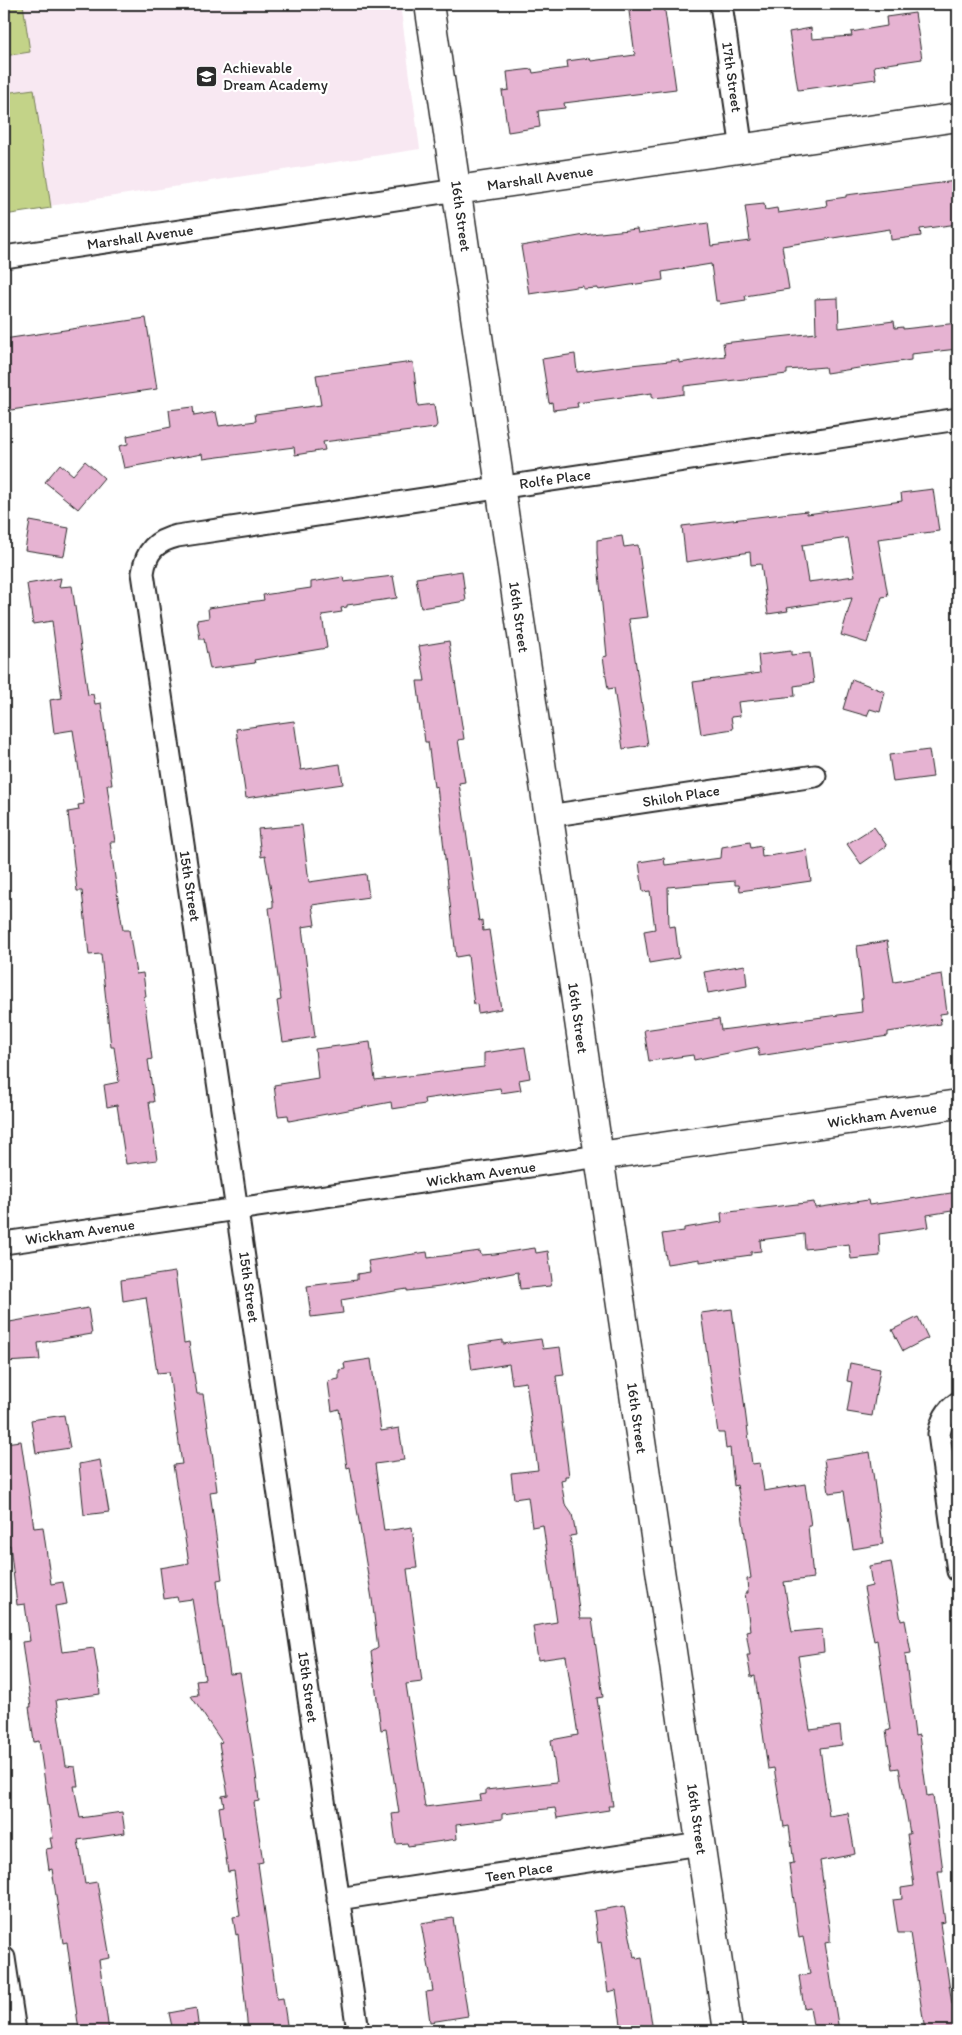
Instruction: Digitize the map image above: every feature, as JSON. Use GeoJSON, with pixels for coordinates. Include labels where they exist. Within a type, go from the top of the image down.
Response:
{"type":"FeatureCollection","features":[{"type":"Feature","properties":{"kind":"main road","name":"16th Street"},"geometry":{"type":"LineString","coordinates":[[429,4],[728,2031]]}},
{"type":"Feature","properties":{"kind":"main road","name":"Marshall Avenue"},"geometry":{"type":"LineString","coordinates":[[457,190],[742,150],[958,117]]}},
{"type":"Feature","properties":{"kind":"main road","name":"Wickham Avenue"},"geometry":{"type":"LineString","coordinates":[[599,1156],[958,1104]]}},
{"type":"Feature","properties":{"kind":"street","name":"17th Street"},"geometry":{"type":"LineString","coordinates":[[721,4],[742,150]]}},
{"type":"Feature","properties":{"kind":"street","name":"Marshall Avenue"},"geometry":{"type":"LineString","coordinates":[[4,257],[457,190]]}},
{"type":"Feature","properties":{"kind":"street","name":"Rolfe Place"},"geometry":{"type":"LineString","coordinates":[[154,545],[164,539],[177,536],[958,419]]}},
{"type":"Feature","properties":{"kind":"street","name":"15th Street"},"geometry":{"type":"LineString","coordinates":[[154,545],[145,559],[143,573],[358,2031]]}},
{"type":"Feature","properties":{"kind":"street","name":"Shiloh Place"},"geometry":{"type":"LineString","coordinates":[[548,816],[815,776]]}},
{"type":"Feature","properties":{"kind":"street","name":"Wickham Avenue"},"geometry":{"type":"LineString","coordinates":[[4,1243],[599,1156]]}},
{"type":"Feature","properties":{"kind":"street"},"geometry":{"type":"LineString","coordinates":[[958,1403],[950,1408],[942,1420],[938,1434],[958,1572]]}},
{"type":"Feature","properties":{"kind":"street","name":"Teen Place"},"geometry":{"type":"LineString","coordinates":[[338,1900],[700,1844]]}},
{"type":"Feature","properties":{"kind":"street"},"geometry":{"type":"LineString","coordinates":[[4,1958],[15,2031]]}},
{"type":"Feature","properties":{"kind":"shaded area","name":"Achievable Dream Academy"},"geometry":{"type":"Polygon","coordinates":[[[4,4],[400,4],[420,149],[4,213],[4,4]]]}},
{"type":"Feature","properties":{"kind":"green space"},"geometry":{"type":"Polygon","coordinates":[[[4,4],[23,4],[30,52],[4,56],[4,4]]]}},
{"type":"Feature","properties":{"kind":"green space"},"geometry":{"type":"Polygon","coordinates":[[[34,89],[51,208],[4,215],[4,93],[34,89]]]}},
{"type":"Feature","properties":{"kind":"building"},"geometry":{"type":"Polygon","coordinates":[[[628,4],[664,4],[676,89],[564,103],[565,108],[538,111],[540,127],[508,132],[502,91],[509,90],[507,72],[532,69],[533,73],[568,68],[567,61],[590,58],[591,61],[635,55],[628,4]]]}},
{"type":"Feature","properties":{"kind":"building"},"geometry":{"type":"Polygon","coordinates":[[[915,13],[922,59],[874,66],[876,79],[798,90],[789,32],[811,28],[812,39],[852,36],[851,32],[887,26],[886,17],[915,13]]]}},
{"type":"Feature","properties":{"kind":"building"},"geometry":{"type":"Polygon","coordinates":[[[958,182],[958,224],[920,229],[921,236],[891,240],[890,229],[782,246],[789,289],[745,296],[746,300],[720,304],[719,301],[716,301],[711,264],[662,272],[663,280],[598,290],[598,288],[583,289],[583,286],[529,294],[521,246],[591,234],[637,229],[638,233],[708,223],[711,246],[750,241],[745,206],[764,204],[765,210],[777,208],[778,213],[827,206],[826,200],[846,197],[846,195],[958,182]]]}},
{"type":"Feature","properties":{"kind":"building"},"geometry":{"type":"Polygon","coordinates":[[[838,298],[839,328],[894,321],[895,328],[903,327],[903,329],[958,323],[958,349],[911,354],[911,360],[826,373],[825,367],[787,370],[787,374],[684,386],[684,394],[664,397],[652,398],[652,393],[577,403],[578,407],[553,410],[552,402],[549,403],[542,359],[575,354],[577,372],[679,360],[679,363],[725,356],[723,343],[816,333],[815,299],[838,298]]]}},
{"type":"Feature","properties":{"kind":"building"},"geometry":{"type":"Polygon","coordinates":[[[146,318],[157,389],[4,411],[4,339],[146,318]]]}},
{"type":"Feature","properties":{"kind":"building"},"geometry":{"type":"Polygon","coordinates":[[[413,362],[418,406],[434,404],[437,425],[435,428],[323,442],[325,450],[295,455],[294,447],[203,459],[202,454],[124,468],[119,446],[128,444],[127,436],[171,427],[169,410],[193,407],[194,416],[216,412],[219,426],[256,421],[255,414],[321,405],[316,375],[413,362]]]}},
{"type":"Feature","properties":{"kind":"building"},"geometry":{"type":"Polygon","coordinates":[[[85,461],[104,478],[78,509],[45,482],[60,464],[73,475],[85,461]]]}},
{"type":"Feature","properties":{"kind":"building"},"geometry":{"type":"Polygon","coordinates":[[[933,489],[939,531],[878,539],[888,596],[882,597],[867,643],[841,635],[852,598],[787,608],[788,611],[768,614],[761,564],[751,565],[750,552],[686,562],[682,526],[807,511],[807,514],[902,501],[901,493],[933,489]],[[848,538],[802,545],[808,582],[855,576],[848,538]]]}},
{"type":"Feature","properties":{"kind":"building"},"geometry":{"type":"Polygon","coordinates":[[[30,521],[69,528],[64,556],[25,550],[30,521]]]}},
{"type":"Feature","properties":{"kind":"building"},"geometry":{"type":"Polygon","coordinates":[[[622,536],[624,547],[638,545],[648,617],[629,619],[648,745],[623,749],[614,688],[608,689],[603,657],[607,656],[597,553],[597,540],[622,536]]]}},
{"type":"Feature","properties":{"kind":"building"},"geometry":{"type":"Polygon","coordinates":[[[462,571],[466,601],[421,608],[416,578],[462,571]]]}},
{"type":"Feature","properties":{"kind":"building"},"geometry":{"type":"Polygon","coordinates":[[[393,576],[397,598],[347,605],[347,607],[341,608],[342,612],[322,615],[327,648],[254,660],[255,663],[210,669],[204,639],[200,639],[197,620],[209,618],[208,608],[264,600],[263,595],[311,588],[311,582],[343,577],[344,582],[393,576]]]}},
{"type":"Feature","properties":{"kind":"building"},"geometry":{"type":"Polygon","coordinates":[[[61,578],[59,587],[72,586],[88,695],[93,694],[95,704],[101,703],[112,785],[107,785],[115,842],[110,842],[118,899],[123,930],[129,930],[136,974],[143,973],[146,996],[144,996],[152,1059],[148,1060],[154,1102],[149,1102],[157,1160],[126,1164],[117,1105],[107,1107],[104,1085],[119,1082],[114,1047],[111,1047],[101,954],[89,955],[82,891],[77,891],[68,812],[79,810],[78,805],[84,804],[73,730],[54,733],[50,700],[62,698],[52,621],[33,624],[27,584],[61,578]]]}},
{"type":"Feature","properties":{"kind":"building"},"geometry":{"type":"Polygon","coordinates":[[[449,641],[464,739],[458,740],[465,782],[459,783],[479,921],[482,920],[483,931],[489,930],[501,1009],[478,1013],[477,1004],[474,1005],[468,955],[456,957],[437,786],[434,787],[428,742],[425,742],[417,681],[425,681],[419,646],[449,641]]]}},
{"type":"Feature","properties":{"kind":"building"},"geometry":{"type":"Polygon","coordinates":[[[791,651],[791,655],[810,653],[814,683],[794,686],[795,696],[738,702],[740,716],[731,717],[733,729],[701,734],[693,682],[760,673],[758,655],[791,651]]]}},
{"type":"Feature","properties":{"kind":"building"},"geometry":{"type":"Polygon","coordinates":[[[852,679],[885,692],[880,712],[870,709],[867,716],[843,709],[852,679]]]}},
{"type":"Feature","properties":{"kind":"building"},"geometry":{"type":"Polygon","coordinates":[[[294,721],[301,770],[340,764],[343,784],[246,798],[236,729],[294,721]]]}},
{"type":"Feature","properties":{"kind":"building"},"geometry":{"type":"Polygon","coordinates":[[[929,750],[933,777],[893,782],[889,755],[929,750]]]}},
{"type":"Feature","properties":{"kind":"building"},"geometry":{"type":"Polygon","coordinates":[[[302,825],[309,882],[366,874],[369,897],[312,905],[315,925],[302,927],[315,1037],[283,1042],[277,1001],[281,1000],[269,908],[273,907],[273,902],[265,856],[261,857],[258,829],[302,825]]]}},
{"type":"Feature","properties":{"kind":"building"},"geometry":{"type":"Polygon","coordinates":[[[874,827],[887,846],[861,864],[847,844],[874,827]]]}},
{"type":"Feature","properties":{"kind":"building"},"geometry":{"type":"Polygon","coordinates":[[[750,842],[751,848],[761,846],[762,857],[807,850],[811,881],[740,891],[739,885],[735,885],[735,881],[668,887],[669,927],[675,926],[679,958],[649,963],[644,931],[655,929],[650,891],[643,892],[639,862],[664,858],[665,865],[721,858],[722,847],[750,842]]]}},
{"type":"Feature","properties":{"kind":"building"},"geometry":{"type":"Polygon","coordinates":[[[887,941],[894,982],[942,974],[947,1013],[940,1014],[941,1024],[888,1032],[888,1036],[759,1056],[758,1047],[694,1060],[693,1055],[649,1061],[644,1030],[719,1019],[721,1030],[862,1012],[861,999],[863,998],[857,946],[887,941]]]}},
{"type":"Feature","properties":{"kind":"building"},"geometry":{"type":"Polygon","coordinates":[[[745,965],[747,986],[708,993],[704,972],[745,965]]]}},
{"type":"Feature","properties":{"kind":"building"},"geometry":{"type":"Polygon","coordinates":[[[370,1042],[375,1080],[484,1067],[484,1053],[525,1047],[530,1078],[519,1080],[521,1090],[501,1093],[500,1088],[424,1099],[425,1104],[392,1109],[391,1102],[289,1121],[288,1115],[278,1116],[274,1085],[318,1078],[315,1049],[370,1042]]]}},
{"type":"Feature","properties":{"kind":"building"},"geometry":{"type":"Polygon","coordinates":[[[958,1192],[958,1210],[927,1215],[929,1227],[879,1234],[880,1256],[851,1259],[849,1244],[805,1249],[804,1234],[760,1240],[761,1251],[751,1252],[751,1255],[700,1262],[700,1259],[667,1264],[662,1234],[684,1231],[684,1228],[722,1222],[721,1213],[814,1202],[815,1208],[868,1200],[869,1205],[958,1192]]]}},
{"type":"Feature","properties":{"kind":"building"},"geometry":{"type":"Polygon","coordinates":[[[535,1248],[536,1253],[548,1251],[552,1281],[550,1286],[520,1289],[518,1272],[440,1287],[407,1291],[407,1289],[341,1300],[343,1313],[311,1317],[307,1286],[357,1280],[357,1274],[370,1272],[368,1261],[427,1252],[428,1258],[480,1251],[481,1255],[495,1254],[535,1248]]]}},
{"type":"Feature","properties":{"kind":"building"},"geometry":{"type":"Polygon","coordinates":[[[175,1272],[184,1343],[189,1342],[197,1394],[203,1394],[213,1459],[217,1491],[210,1492],[222,1579],[217,1580],[219,1602],[230,1674],[240,1673],[259,1801],[254,1802],[263,1862],[258,1863],[277,1999],[283,1998],[288,2031],[248,2031],[238,1934],[236,1935],[233,1917],[240,1916],[234,1871],[228,1872],[219,1807],[224,1806],[222,1796],[228,1795],[219,1743],[222,1742],[191,1696],[198,1695],[196,1680],[205,1679],[192,1599],[178,1601],[177,1597],[164,1599],[160,1568],[189,1563],[173,1465],[182,1464],[169,1372],[157,1373],[146,1297],[123,1301],[121,1280],[175,1272]]]}},
{"type":"Feature","properties":{"kind":"building"},"geometry":{"type":"Polygon","coordinates":[[[88,1308],[92,1334],[38,1343],[40,1360],[4,1362],[4,1323],[88,1308]]]}},
{"type":"Feature","properties":{"kind":"building"},"geometry":{"type":"Polygon","coordinates":[[[732,1309],[752,1464],[760,1463],[764,1491],[805,1484],[811,1526],[808,1526],[813,1578],[784,1582],[792,1632],[822,1629],[824,1652],[798,1656],[810,1730],[840,1726],[842,1745],[820,1748],[829,1816],[848,1813],[855,1854],[820,1861],[830,1933],[830,1942],[825,1943],[839,2031],[814,2031],[810,2007],[804,2008],[799,1976],[810,1974],[803,1937],[799,1938],[789,1864],[794,1863],[789,1826],[784,1827],[774,1768],[768,1769],[755,1676],[751,1677],[747,1655],[750,1655],[746,1631],[750,1630],[745,1593],[748,1593],[747,1579],[751,1578],[740,1500],[737,1485],[734,1486],[730,1448],[726,1449],[724,1433],[718,1433],[701,1313],[732,1309]]]}},
{"type":"Feature","properties":{"kind":"building"},"geometry":{"type":"Polygon","coordinates":[[[918,1317],[928,1338],[903,1351],[892,1330],[918,1317]]]}},
{"type":"Feature","properties":{"kind":"building"},"geometry":{"type":"Polygon","coordinates":[[[541,1339],[543,1349],[560,1347],[564,1375],[556,1376],[569,1476],[565,1476],[565,1480],[561,1481],[565,1504],[572,1514],[576,1535],[570,1536],[580,1619],[592,1619],[603,1697],[597,1698],[613,1806],[608,1806],[609,1810],[557,1818],[555,1808],[502,1814],[502,1819],[456,1825],[457,1839],[408,1846],[407,1843],[396,1844],[392,1814],[399,1813],[386,1729],[381,1730],[371,1652],[378,1648],[372,1599],[350,1467],[347,1468],[339,1409],[332,1411],[328,1381],[339,1379],[339,1370],[345,1369],[344,1363],[371,1359],[381,1431],[399,1428],[404,1460],[375,1464],[384,1531],[412,1527],[417,1568],[407,1569],[422,1682],[406,1684],[425,1807],[481,1800],[480,1795],[486,1794],[486,1790],[557,1782],[551,1740],[578,1735],[566,1656],[538,1660],[533,1626],[557,1622],[543,1525],[532,1527],[528,1497],[514,1499],[511,1473],[538,1470],[526,1382],[512,1384],[509,1364],[472,1370],[468,1345],[503,1340],[503,1344],[541,1339]]]}},
{"type":"Feature","properties":{"kind":"building"},"geometry":{"type":"Polygon","coordinates":[[[850,1363],[880,1369],[872,1416],[847,1412],[852,1382],[847,1381],[850,1363]]]}},
{"type":"Feature","properties":{"kind":"building"},"geometry":{"type":"Polygon","coordinates":[[[64,1415],[70,1448],[36,1453],[31,1420],[64,1415]]]}},
{"type":"Feature","properties":{"kind":"building"},"geometry":{"type":"Polygon","coordinates":[[[21,1441],[34,1528],[43,1527],[51,1584],[63,1582],[67,1604],[55,1606],[62,1652],[94,1648],[100,1694],[56,1700],[66,1766],[75,1767],[78,1786],[74,1786],[80,1818],[122,1812],[125,1833],[78,1840],[85,1884],[97,1882],[110,1958],[99,1960],[109,2031],[79,2031],[67,1942],[63,1943],[52,1869],[49,1870],[46,1849],[52,1848],[50,1838],[53,1838],[39,1741],[34,1742],[22,1642],[30,1641],[25,1604],[17,1605],[10,1545],[8,1546],[6,1532],[4,1533],[4,1443],[21,1441]]]}},
{"type":"Feature","properties":{"kind":"building"},"geometry":{"type":"Polygon","coordinates":[[[870,1452],[883,1544],[853,1549],[844,1491],[829,1493],[824,1459],[870,1452]]]}},
{"type":"Feature","properties":{"kind":"building"},"geometry":{"type":"Polygon","coordinates":[[[100,1460],[109,1512],[84,1515],[79,1464],[100,1460]]]}},
{"type":"Feature","properties":{"kind":"building"},"geometry":{"type":"Polygon","coordinates":[[[891,1562],[901,1621],[905,1620],[911,1653],[905,1654],[915,1736],[919,1735],[927,1796],[933,1795],[943,1871],[938,1871],[945,1922],[940,1923],[952,2004],[956,2004],[958,2031],[925,2031],[910,1933],[898,1933],[893,1900],[902,1899],[901,1888],[914,1886],[907,1834],[910,1834],[899,1768],[892,1769],[886,1731],[890,1730],[877,1640],[874,1641],[864,1588],[872,1586],[869,1566],[891,1562]]]}},
{"type":"Feature","properties":{"kind":"building"},"geometry":{"type":"Polygon","coordinates":[[[624,1906],[634,1957],[636,1956],[637,1959],[642,1958],[653,2031],[622,2031],[616,1990],[608,1992],[601,1942],[598,1943],[594,1911],[624,1906]]]}},
{"type":"Feature","properties":{"kind":"building"},"geometry":{"type":"Polygon","coordinates":[[[453,1918],[468,2016],[430,2022],[426,1992],[433,1991],[421,1923],[453,1918]]]}},
{"type":"Feature","properties":{"kind":"building"},"geometry":{"type":"Polygon","coordinates":[[[196,2008],[199,2031],[173,2031],[169,2013],[196,2008]]]}},
{"type":"Feature","properties":{"kind":"place","name":"Achievable Dream Academy"},"geometry":{"type":"Point","coordinates":[207,77]}}]}
